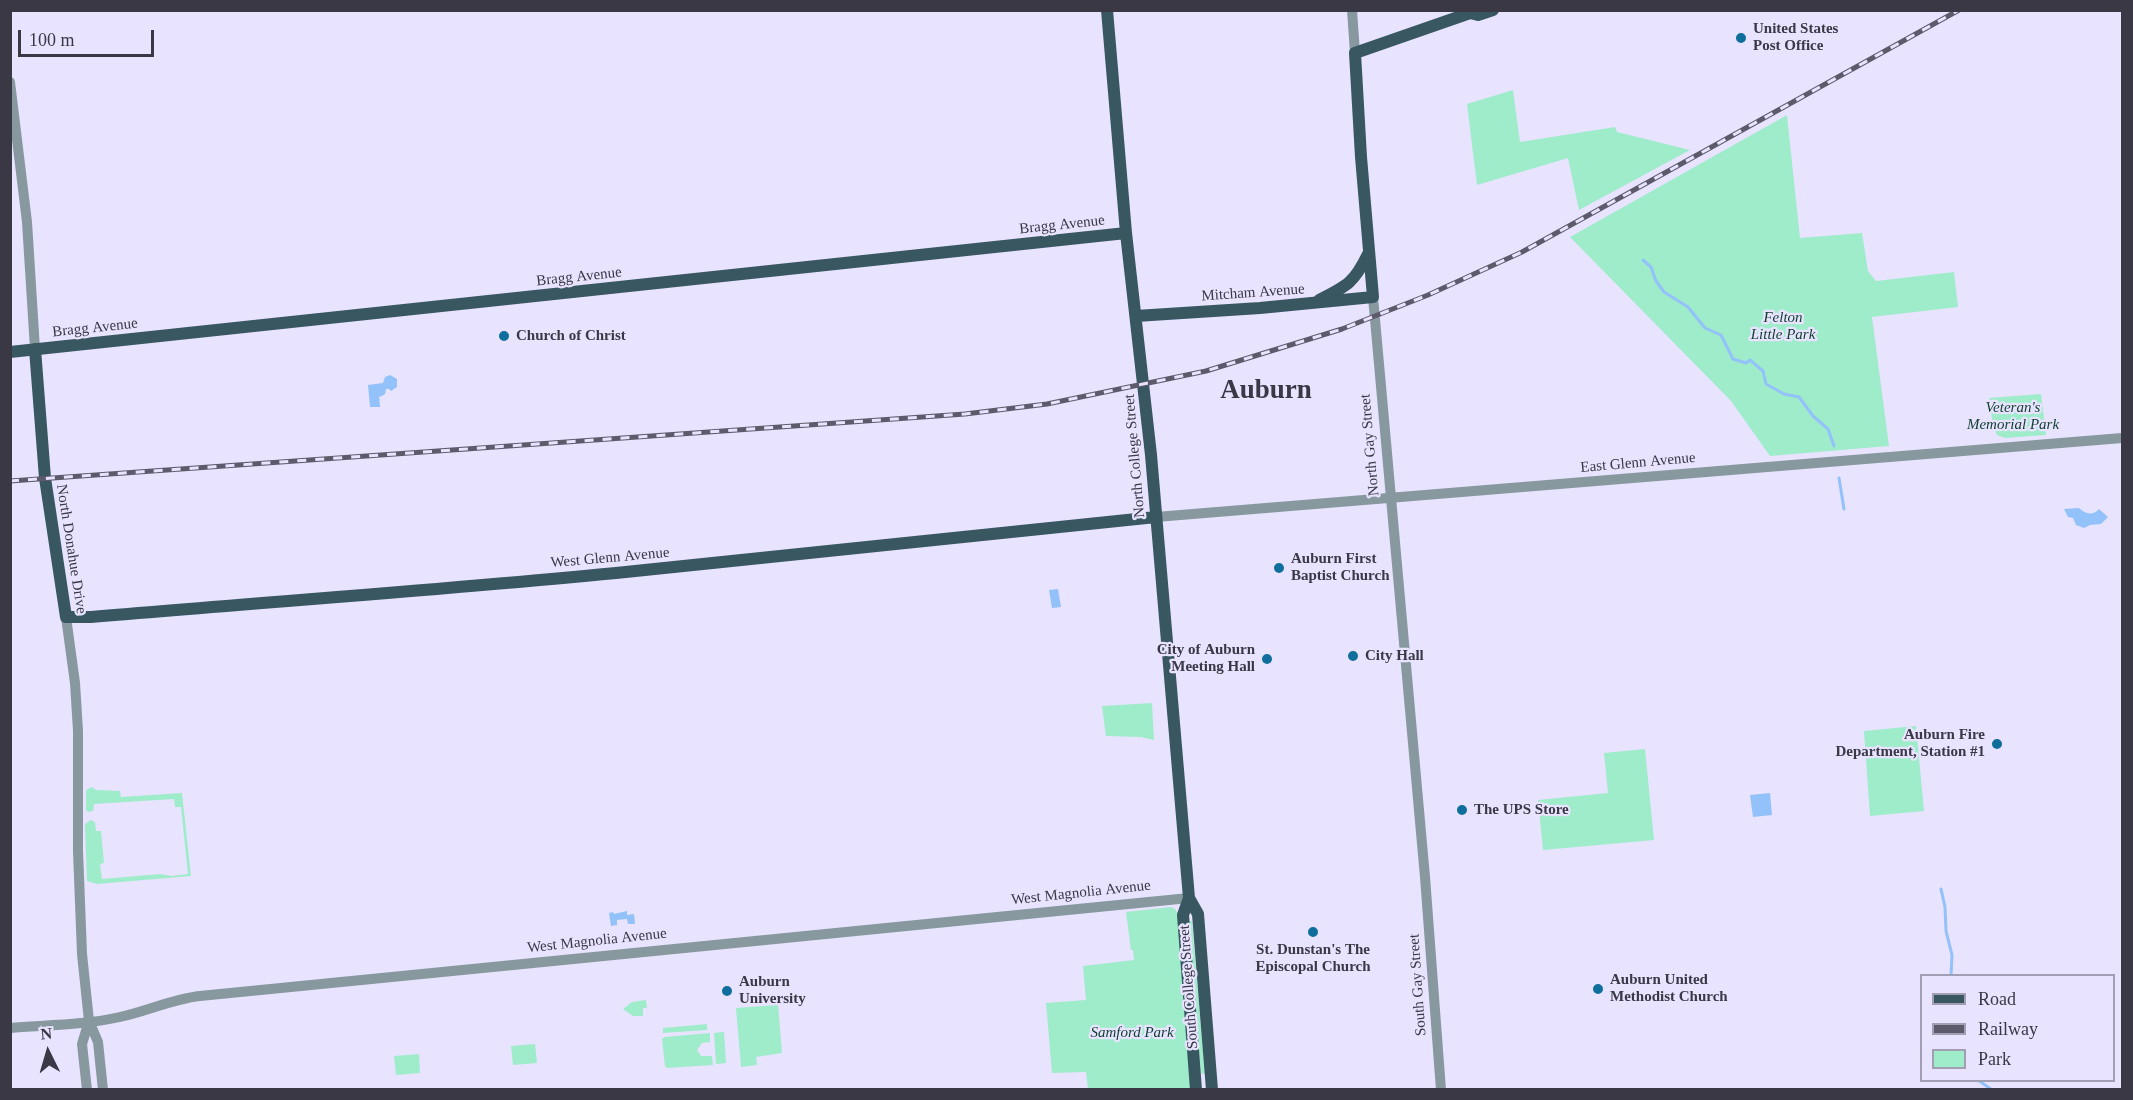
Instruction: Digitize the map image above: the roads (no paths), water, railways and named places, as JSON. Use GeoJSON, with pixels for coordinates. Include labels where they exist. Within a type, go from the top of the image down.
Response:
{"type":"FeatureCollection","features":[{"type":"Feature","properties":{"kind":"main road","name":"North College Street"},"geometry":{"type":"LineString","coordinates":[[1107,10],[1126,233],[1156,516],[1189,898]]}},
{"type":"Feature","properties":{"kind":"main road"},"geometry":{"type":"LineString","coordinates":[[1355,53],[1471,12],[1478,15],[1493,10]]}},
{"type":"Feature","properties":{"kind":"main road","name":"North Gay Street"},"geometry":{"type":"LineString","coordinates":[[1355,53],[1373,297]]}},
{"type":"Feature","properties":{"kind":"main road","name":"Bragg Avenue"},"geometry":{"type":"LineString","coordinates":[[10,352],[1126,233]]}},
{"type":"Feature","properties":{"kind":"main road"},"geometry":{"type":"LineString","coordinates":[[1312,303],[1349,284],[1358,275],[1368,253]]}},
{"type":"Feature","properties":{"kind":"main road","name":"Mitcham Avenue"},"geometry":{"type":"LineString","coordinates":[[1136,316],[1373,297]]}},
{"type":"Feature","properties":{"kind":"main road","name":"North Donahue Drive"},"geometry":{"type":"LineString","coordinates":[[35,349],[45,478],[66,617]]}},
{"type":"Feature","properties":{"kind":"main road","name":"West Glenn Avenue"},"geometry":{"type":"LineString","coordinates":[[66,617],[91,617],[614,574],[1156,516]]}},
{"type":"Feature","properties":{"kind":"main road","name":"South College Street"},"geometry":{"type":"LineString","coordinates":[[1189,898],[1183,915],[1196,1089]]}},
{"type":"Feature","properties":{"kind":"main road","name":"South College Street"},"geometry":{"type":"LineString","coordinates":[[1189,898],[1198,914],[1212,1089]]}},
{"type":"Feature","properties":{"kind":"street","name":"North Gay Street"},"geometry":{"type":"LineString","coordinates":[[1352,10],[1355,53]]}},
{"type":"Feature","properties":{"kind":"street","name":"North Donahue Drive"},"geometry":{"type":"LineString","coordinates":[[10,82],[27,222],[35,349]]}},
{"type":"Feature","properties":{"kind":"street","name":"North Gay Street"},"geometry":{"type":"LineString","coordinates":[[1373,297],[1425,877]]}},
{"type":"Feature","properties":{"kind":"street","name":"East Glenn Avenue"},"geometry":{"type":"LineString","coordinates":[[1156,516],[2122,438]]}},
{"type":"Feature","properties":{"kind":"street","name":"North Donahue Drive"},"geometry":{"type":"LineString","coordinates":[[66,617],[78,719],[79,901],[89,1021]]}},
{"type":"Feature","properties":{"kind":"street","name":"South Gay Street"},"geometry":{"type":"LineString","coordinates":[[1425,877],[1441,1089]]}},
{"type":"Feature","properties":{"kind":"street","name":"West Magnolia Avenue"},"geometry":{"type":"LineString","coordinates":[[10,1029],[135,1014],[179,999],[200,996],[1189,898]]}},
{"type":"Feature","properties":{"kind":"street"},"geometry":{"type":"LineString","coordinates":[[87,1089],[82,1044],[89,1021]]}},
{"type":"Feature","properties":{"kind":"street"},"geometry":{"type":"LineString","coordinates":[[89,1021],[98,1042],[103,1089]]}},
{"type":"Feature","properties":{"kind":"water"},"geometry":{"type":"Polygon","coordinates":[[[390,375],[397,379],[397,387],[391,391],[386,389],[385,394],[380,397],[379,395],[380,407],[370,407],[368,385],[383,383],[385,377],[390,375]]]}},
{"type":"Feature","properties":{"kind":"water"},"geometry":{"type":"Polygon","coordinates":[[[2079,508],[2089,513],[2094,513],[2099,509],[2108,517],[2101,524],[2084,528],[2076,525],[2064,509],[2079,508]]]}},
{"type":"Feature","properties":{"kind":"water"},"geometry":{"type":"Polygon","coordinates":[[[1058,589],[1061,607],[1052,608],[1049,590],[1058,589]]]}},
{"type":"Feature","properties":{"kind":"water"},"geometry":{"type":"Polygon","coordinates":[[[1770,793],[1772,815],[1753,817],[1750,795],[1770,793]]]}},
{"type":"Feature","properties":{"kind":"water"},"geometry":{"type":"Polygon","coordinates":[[[627,911],[627,915],[634,914],[635,924],[628,924],[627,919],[617,920],[617,925],[611,926],[609,913],[627,911]]]}},
{"type":"Feature","properties":{"kind":"waterway"},"geometry":{"type":"LineString","coordinates":[[1643,260],[1651,267],[1656,281],[1664,292],[1688,307],[1705,328],[1721,335],[1733,359],[1746,363],[1750,360],[1763,371],[1766,384],[1784,394],[1799,397],[1813,416],[1828,429],[1834,446]]}},
{"type":"Feature","properties":{"kind":"waterway"},"geometry":{"type":"LineString","coordinates":[[1839,478],[1844,509]]}},
{"type":"Feature","properties":{"kind":"waterway"},"geometry":{"type":"LineString","coordinates":[[1941,889],[1945,907],[1946,931],[1952,955],[1951,974]]}},
{"type":"Feature","properties":{"kind":"waterway"},"geometry":{"type":"LineString","coordinates":[[1981,1082],[1992,1090]]}},
{"type":"Feature","properties":{"kind":"railway"},"geometry":{"type":"LineString","coordinates":[[10,481],[965,414],[1047,404],[1206,371],[1342,329],[1428,295],[1522,252],[1959,10]]}},
{"type":"Feature","properties":{"kind":"place","name":"United States Post Office"},"geometry":{"type":"Point","coordinates":[1741,38]}},
{"type":"Feature","properties":{"kind":"place","name":"Church of Christ"},"geometry":{"type":"Point","coordinates":[504,336]}},
{"type":"Feature","properties":{"kind":"place","name":"Auburn First Baptist Church"},"geometry":{"type":"Point","coordinates":[1279,568]}},
{"type":"Feature","properties":{"kind":"place","name":"City Hall"},"geometry":{"type":"Point","coordinates":[1353,656]}},
{"type":"Feature","properties":{"kind":"place","name":"City of Auburn Meeting Hall"},"geometry":{"type":"Point","coordinates":[1267,659]}},
{"type":"Feature","properties":{"kind":"place","name":"Auburn Fire Department, Station #1"},"geometry":{"type":"Point","coordinates":[1997,744]}},
{"type":"Feature","properties":{"kind":"place","name":"The UPS Store"},"geometry":{"type":"Point","coordinates":[1462,810]}},
{"type":"Feature","properties":{"kind":"place","name":"St. Dunstan's The Episcopal Church"},"geometry":{"type":"Point","coordinates":[1313,932]}},
{"type":"Feature","properties":{"kind":"place","name":"Auburn United Methodist Church"},"geometry":{"type":"Point","coordinates":[1598,989]}},
{"type":"Feature","properties":{"kind":"place","name":"Auburn University"},"geometry":{"type":"Point","coordinates":[727,991]}},
{"type":"Feature","properties":{"kind":"district","name":"Auburn"},"geometry":{"type":"Point","coordinates":[1266,391]}},
{"type":"Feature","properties":{"kind":"park label","name":"Felton Little Park"},"geometry":{"type":"Point","coordinates":[1783,326]}},
{"type":"Feature","properties":{"kind":"park label","name":"Veteran's Memorial Park"},"geometry":{"type":"Point","coordinates":[2013,416]}},
{"type":"Feature","properties":{"kind":"park label","name":"Samford Park"},"geometry":{"type":"Point","coordinates":[1132,1033]}}]}
